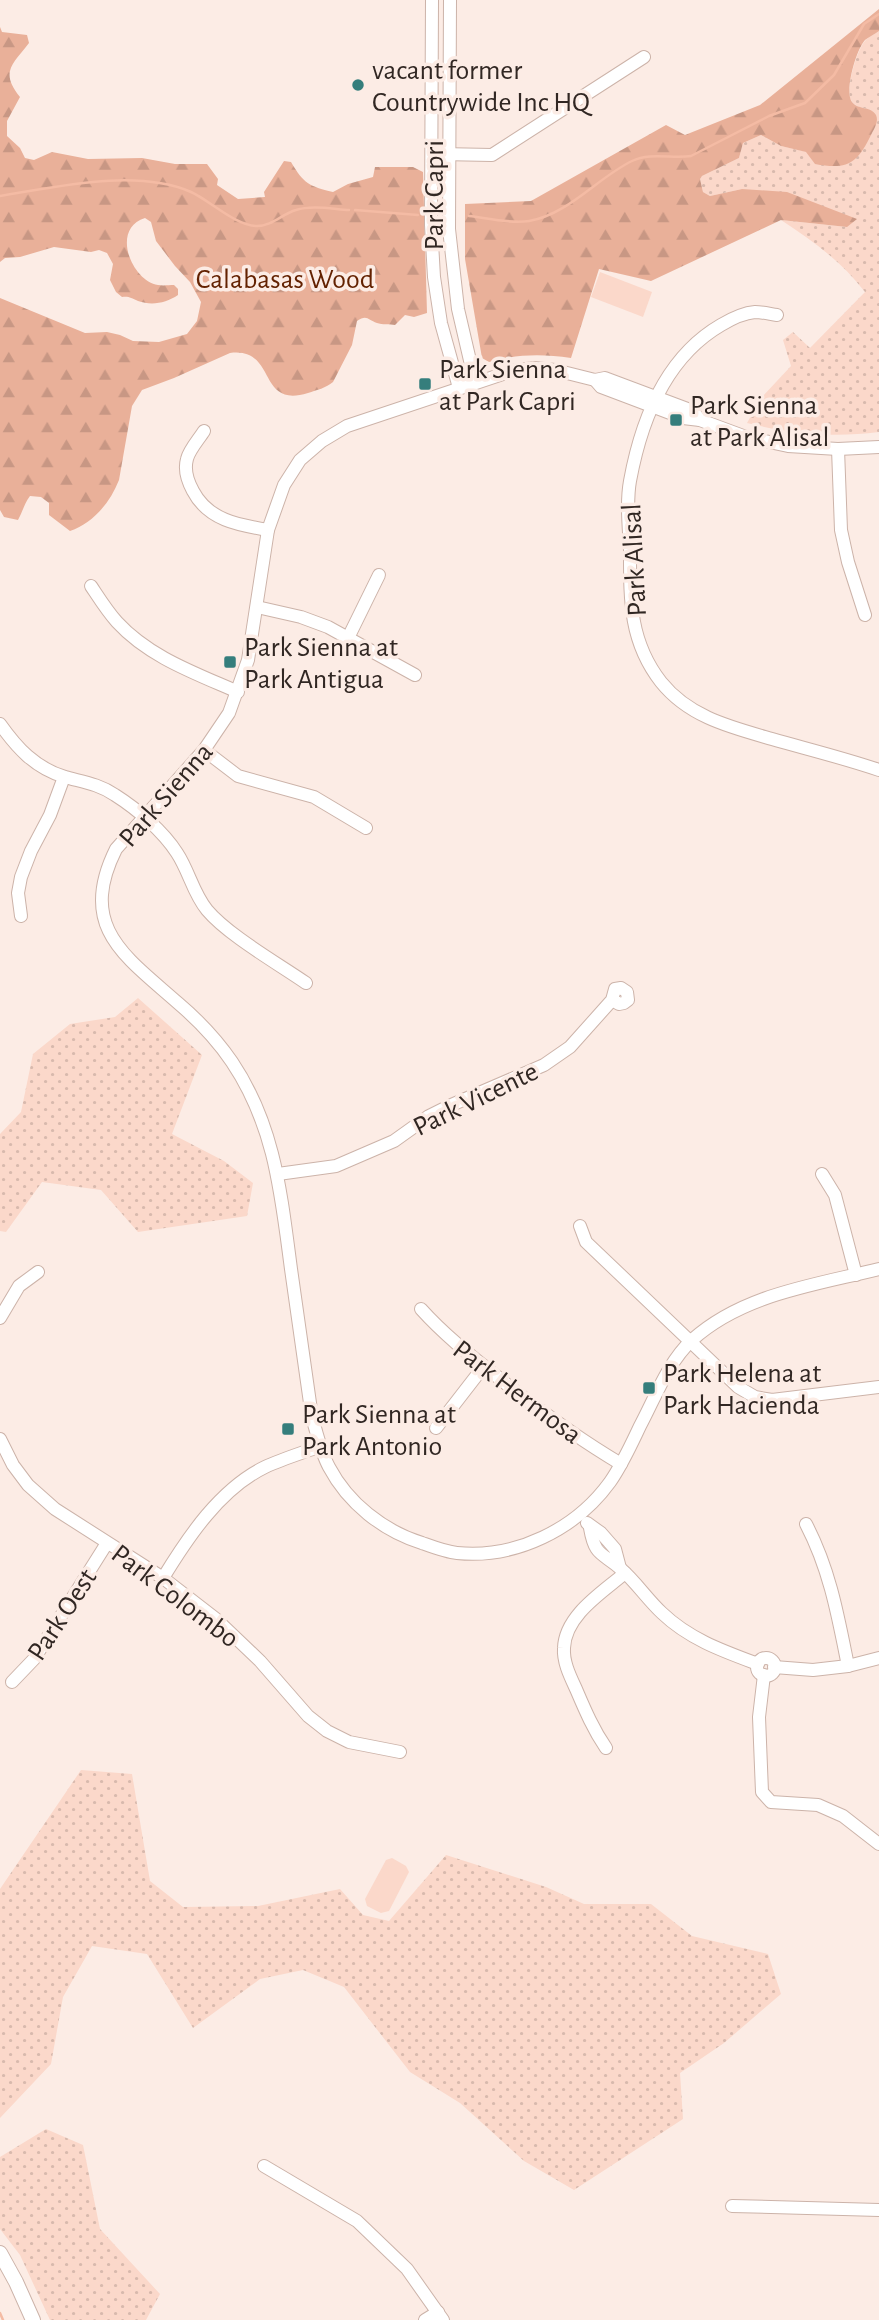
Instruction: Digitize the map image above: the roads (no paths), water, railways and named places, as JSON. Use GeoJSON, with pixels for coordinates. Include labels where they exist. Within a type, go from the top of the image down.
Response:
{"type":"FeatureCollection","features":[{"type":"Feature","properties":{"kind":"main road"},"geometry":{"type":"LineString","coordinates":[[0,2253],[33,2320]]}},
{"type":"Feature","properties":{"kind":"street","name":"Park Capri"},"geometry":{"type":"LineString","coordinates":[[432,0],[431,225],[434,277],[441,323],[459,388]]}},
{"type":"Feature","properties":{"kind":"street","name":"Park Capri"},"geometry":{"type":"LineString","coordinates":[[450,0],[448,154],[452,269],[475,382]]}},
{"type":"Feature","properties":{"kind":"street"},"geometry":{"type":"LineString","coordinates":[[433,155],[492,155],[644,57]]}},
{"type":"Feature","properties":{"kind":"street","name":"Park Alisal"},"geometry":{"type":"LineString","coordinates":[[776,315],[755,312],[733,318],[712,331],[680,359],[655,402],[638,448],[629,484],[630,610],[639,645],[660,681],[682,704],[714,722],[879,771]]}},
{"type":"Feature","properties":{"kind":"street","name":"Park Sienna"},"geometry":{"type":"LineString","coordinates":[[879,446],[838,449],[788,446],[746,437],[700,419],[683,418],[655,402],[601,387],[595,380],[534,368],[475,382],[347,426],[322,441],[300,460],[284,485],[268,530],[248,660],[229,713],[204,750],[116,849],[107,868],[102,906],[114,942],[129,961],[198,1021],[232,1062],[251,1094],[267,1131],[278,1174],[312,1417],[321,1447],[329,1467],[344,1490],[360,1508],[387,1528],[418,1542],[457,1553],[518,1547],[550,1535],[580,1515],[602,1492],[621,1464],[673,1364],[690,1341],[718,1319],[744,1305],[879,1269]]}},
{"type":"Feature","properties":{"kind":"street"},"geometry":{"type":"LineString","coordinates":[[204,431],[187,459],[188,481],[198,500],[216,516],[235,524],[268,530]]}},
{"type":"Feature","properties":{"kind":"street"},"geometry":{"type":"LineString","coordinates":[[838,449],[841,530],[865,615]]}},
{"type":"Feature","properties":{"kind":"street"},"geometry":{"type":"LineString","coordinates":[[348,638],[379,575]]}},
{"type":"Feature","properties":{"kind":"street"},"geometry":{"type":"LineString","coordinates":[[91,586],[116,622],[148,648],[180,668],[238,692]]}},
{"type":"Feature","properties":{"kind":"street"},"geometry":{"type":"LineString","coordinates":[[257,607],[301,617],[328,627],[415,675]]}},
{"type":"Feature","properties":{"kind":"street"},"geometry":{"type":"LineString","coordinates":[[0,724],[23,754],[41,766],[64,777],[101,786],[142,817],[170,844],[206,908],[219,922],[306,983]]}},
{"type":"Feature","properties":{"kind":"street"},"geometry":{"type":"LineString","coordinates":[[204,750],[238,776],[314,797],[366,828]]}},
{"type":"Feature","properties":{"kind":"street"},"geometry":{"type":"LineString","coordinates":[[21,916],[18,892],[21,877],[50,815],[64,777]]}},
{"type":"Feature","properties":{"kind":"street","name":"Park Vicente"},"geometry":{"type":"LineString","coordinates":[[278,1174],[336,1166],[394,1141],[429,1116],[449,1106],[544,1065],[570,1046],[612,1000]]}},
{"type":"Feature","properties":{"kind":"street"},"geometry":{"type":"LineString","coordinates":[[822,1174],[835,1195],[856,1275]]}},
{"type":"Feature","properties":{"kind":"street"},"geometry":{"type":"LineString","coordinates":[[580,1226],[586,1242],[738,1387],[755,1397],[772,1400],[879,1387]]}},
{"type":"Feature","properties":{"kind":"street"},"geometry":{"type":"LineString","coordinates":[[0,1318],[19,1286],[38,1272]]}},
{"type":"Feature","properties":{"kind":"street","name":"Park Hermosa"},"geometry":{"type":"LineString","coordinates":[[421,1309],[445,1335],[556,1422],[621,1464]]}},
{"type":"Feature","properties":{"kind":"street"},"geometry":{"type":"LineString","coordinates":[[436,1428],[484,1366]]}},
{"type":"Feature","properties":{"kind":"street","name":"Park Colombo"},"geometry":{"type":"LineString","coordinates":[[0,1439],[27,1485],[55,1509],[163,1578],[216,1619],[260,1661],[309,1716],[327,1731],[349,1742],[400,1752]]}},
{"type":"Feature","properties":{"kind":"street"},"geometry":{"type":"LineString","coordinates":[[163,1578],[193,1532],[215,1506],[239,1484],[263,1468],[321,1447]]}},
{"type":"Feature","properties":{"kind":"street"},"geometry":{"type":"LineString","coordinates":[[580,1515],[590,1528],[593,1542],[604,1558],[623,1571],[663,1615],[703,1643],[765,1669],[813,1670],[848,1666],[879,1658]]}},
{"type":"Feature","properties":{"kind":"street"},"geometry":{"type":"LineString","coordinates":[[806,1524],[821,1552],[848,1666]]}},
{"type":"Feature","properties":{"kind":"street"},"geometry":{"type":"LineString","coordinates":[[590,1528],[601,1533],[615,1549],[623,1571]]}},
{"type":"Feature","properties":{"kind":"street","name":"Park Oest"},"geometry":{"type":"LineString","coordinates":[[12,1682],[34,1659],[107,1543]]}},
{"type":"Feature","properties":{"kind":"street"},"geometry":{"type":"LineString","coordinates":[[600,1553],[611,1544]]}},
{"type":"Feature","properties":{"kind":"street"},"geometry":{"type":"LineString","coordinates":[[606,1748],[593,1728],[570,1675],[564,1658],[564,1645],[571,1626],[583,1609],[623,1571]]}},
{"type":"Feature","properties":{"kind":"street"},"geometry":{"type":"LineString","coordinates":[[765,1669],[758,1717],[762,1792],[771,1802],[818,1805],[842,1816],[879,1844]]}},
{"type":"Feature","properties":{"kind":"street"},"geometry":{"type":"LineString","coordinates":[[264,2166],[356,2221],[407,2269],[440,2316],[425,2320]]}},
{"type":"Feature","properties":{"kind":"street"},"geometry":{"type":"LineString","coordinates":[[732,2206],[879,2210]]}},
{"type":"Feature","properties":{"kind":"waterway"},"geometry":{"type":"LineString","coordinates":[[469,216],[514,222],[543,217],[570,203],[632,161],[654,156],[691,156],[769,116],[805,103],[834,75],[864,24],[879,14]]}},
{"type":"Feature","properties":{"kind":"waterway"},"geometry":{"type":"LineString","coordinates":[[0,196],[71,184],[146,181],[191,192],[249,225],[267,224],[302,209],[349,210]]}},
{"type":"Feature","properties":{"kind":"waterway"},"geometry":{"type":"LineString","coordinates":[[355,210],[418,215]]}},
{"type":"Feature","properties":{"kind":"waterway"},"geometry":{"type":"LineString","coordinates":[[0,2313],[3,2320]]}},
{"type":"Feature","properties":{"kind":"place","name":"vacant former Countrywide Inc HQ"},"geometry":{"type":"Point","coordinates":[358,85]}},
{"type":"Feature","properties":{"kind":"place","name":"Park Sienna at Park Capri"},"geometry":{"type":"Point","coordinates":[425,384]}},
{"type":"Feature","properties":{"kind":"place","name":"Park Sienna at Park Alisal"},"geometry":{"type":"Point","coordinates":[676,420]}},
{"type":"Feature","properties":{"kind":"place","name":"Park Sienna at Park Antigua"},"geometry":{"type":"Point","coordinates":[230,662]}},
{"type":"Feature","properties":{"kind":"place","name":"Park Helena at Park Hacienda"},"geometry":{"type":"Point","coordinates":[649,1388]}},
{"type":"Feature","properties":{"kind":"place","name":"Park Sienna at Park Antonio"},"geometry":{"type":"Point","coordinates":[288,1429]}},
{"type":"Feature","properties":{"kind":"park label","name":"Calabasas Wood"},"geometry":{"type":"Point","coordinates":[285,278]}}]}
